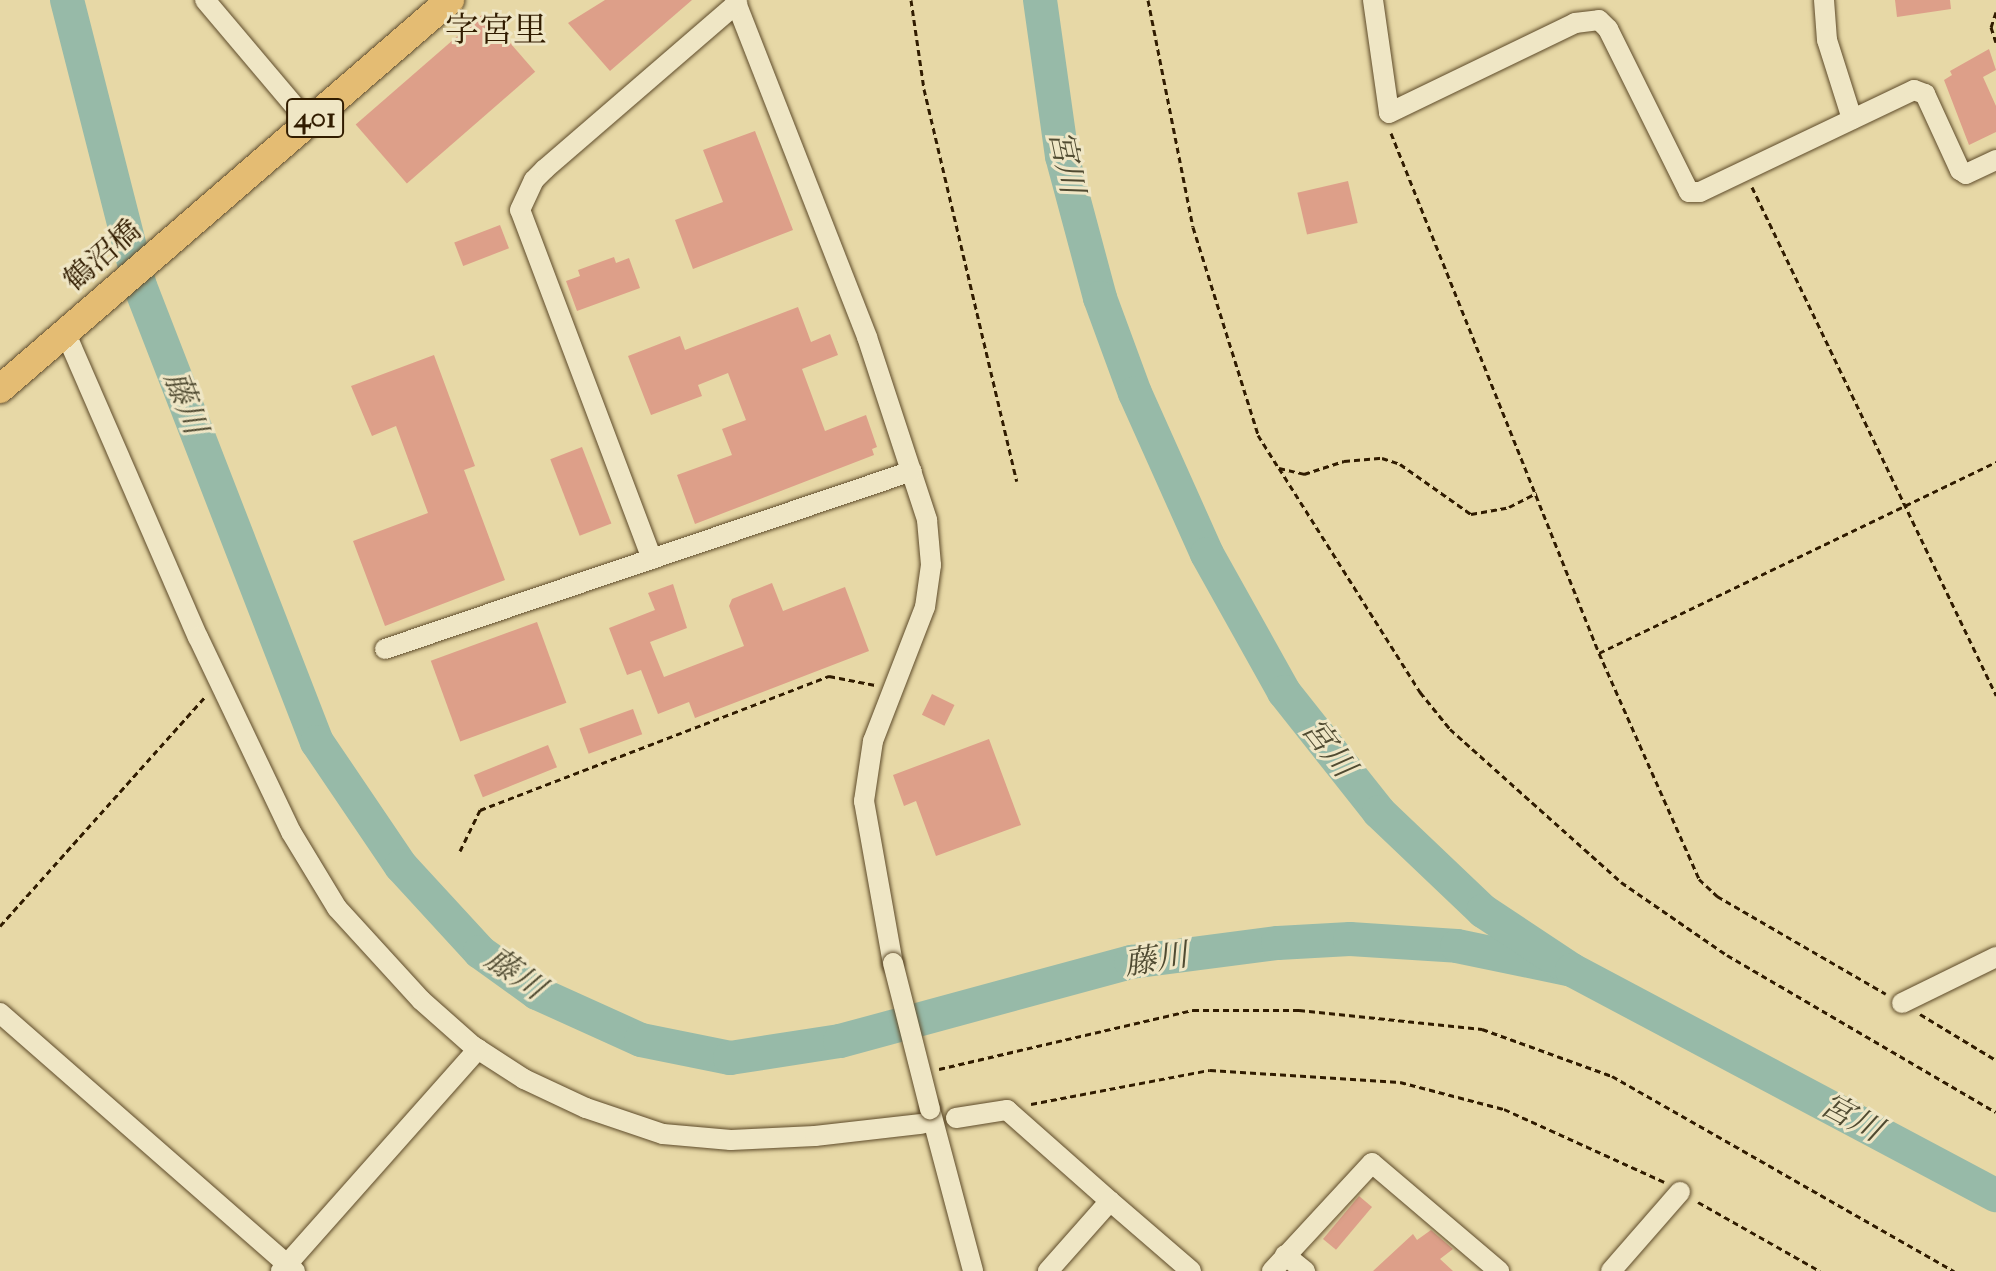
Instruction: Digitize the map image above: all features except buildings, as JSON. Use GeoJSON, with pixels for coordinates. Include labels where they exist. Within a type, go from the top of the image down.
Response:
{"type":"FeatureCollection","features":[{"type":"Feature","properties":{"kind":"highway","name":"401"},"geometry":{"type":"LineString","coordinates":[[309,123],[450,0]]}},
{"type":"Feature","properties":{"kind":"highway","name":"鶴沼橋"},"geometry":{"type":"LineString","coordinates":[[69,331],[309,123]]}},
{"type":"Feature","properties":{"kind":"highway","name":"401"},"geometry":{"type":"LineString","coordinates":[[1,386],[69,331]]}},
{"type":"Feature","properties":{"kind":"street"},"geometry":{"type":"LineString","coordinates":[[205,0],[309,123]]}},
{"type":"Feature","properties":{"kind":"street"},"geometry":{"type":"LineString","coordinates":[[1373,0],[1389,113],[1595,19],[1608,29],[1685,188],[1700,192],[1921,89],[1960,170],[1966,174],[1996,160]]}},
{"type":"Feature","properties":{"kind":"street"},"geometry":{"type":"LineString","coordinates":[[1824,0],[1827,40],[1852,119]]}},
{"type":"Feature","properties":{"kind":"street"},"geometry":{"type":"LineString","coordinates":[[652,559],[520,210],[534,180],[736,1],[867,337],[927,520],[931,565],[925,607],[873,741],[864,801],[893,963],[926,1116],[973,1271]]}},
{"type":"Feature","properties":{"kind":"street"},"geometry":{"type":"LineString","coordinates":[[69,331],[219,681],[291,832],[337,908],[421,1000],[478,1049],[524,1079],[586,1108],[663,1134],[731,1140],[801,1137],[926,1116]]}},
{"type":"Feature","properties":{"kind":"street"},"geometry":{"type":"LineString","coordinates":[[385,649],[912,471]]}},
{"type":"Feature","properties":{"kind":"street"},"geometry":{"type":"LineString","coordinates":[[1902,1003],[1996,957]]}},
{"type":"Feature","properties":{"kind":"street"},"geometry":{"type":"LineString","coordinates":[[0,1013],[288,1269],[478,1049]]}},
{"type":"Feature","properties":{"kind":"street"},"geometry":{"type":"LineString","coordinates":[[956,1118],[1007,1110],[1191,1271]]}},
{"type":"Feature","properties":{"kind":"street"},"geometry":{"type":"LineString","coordinates":[[1305,1271],[1278,1263],[1372,1163],[1499,1271]]}},
{"type":"Feature","properties":{"kind":"street"},"geometry":{"type":"LineString","coordinates":[[1611,1271],[1680,1192]]}},
{"type":"Feature","properties":{"kind":"street"},"geometry":{"type":"LineString","coordinates":[[1048,1271],[1110,1201]]}},
{"type":"Feature","properties":{"kind":"path"},"geometry":{"type":"LineString","coordinates":[[911,0],[924,89],[1017,481]]}},
{"type":"Feature","properties":{"kind":"path"},"geometry":{"type":"LineString","coordinates":[[1148,0],[1193,227],[1258,435],[1420,692],[1450,729],[1621,882],[1727,955],[1996,1112]]}},
{"type":"Feature","properties":{"kind":"path"},"geometry":{"type":"LineString","coordinates":[[1996,12],[1991,27],[1996,42]]}},
{"type":"Feature","properties":{"kind":"path"},"geometry":{"type":"LineString","coordinates":[[1389,113],[1398,160],[1537,493],[1599,653],[1706,888],[1996,1060]]}},
{"type":"Feature","properties":{"kind":"path"},"geometry":{"type":"LineString","coordinates":[[1745,171],[1996,695]]}},
{"type":"Feature","properties":{"kind":"path"},"geometry":{"type":"LineString","coordinates":[[1279,468],[1304,474],[1344,461],[1382,458],[1400,464],[1471,514],[1509,507],[1537,493]]}},
{"type":"Feature","properties":{"kind":"path"},"geometry":{"type":"LineString","coordinates":[[1599,653],[1996,462]]}},
{"type":"Feature","properties":{"kind":"path"},"geometry":{"type":"LineString","coordinates":[[460,851],[480,810],[829,676],[860,678],[893,693]]}},
{"type":"Feature","properties":{"kind":"path"},"geometry":{"type":"LineString","coordinates":[[0,926],[219,681]]}},
{"type":"Feature","properties":{"kind":"path"},"geometry":{"type":"LineString","coordinates":[[935,1070],[991,1053],[1193,1010],[1299,1010],[1482,1029],[1612,1076],[1954,1271]]}},
{"type":"Feature","properties":{"kind":"path"},"geometry":{"type":"LineString","coordinates":[[1007,1110],[1210,1070],[1400,1082],[1541,1123],[1680,1192],[1820,1271]]}},
{"type":"Feature","properties":{"kind":"waterway","name":"藤川"},"geometry":{"type":"LineString","coordinates":[[67,0],[140,286],[317,742],[401,866],[480,952],[537,993],[641,1040],[730,1058],[840,1041],[1131,962],[1278,943],[1350,939],[1457,946],[1572,970]]}},
{"type":"Feature","properties":{"kind":"waterway","name":"宮川"},"geometry":{"type":"LineString","coordinates":[[1040,0],[1062,156],[1100,298],[1135,393],[1207,554],[1284,692],[1379,812],[1483,911],[1572,970],[1996,1195]]}},
{"type":"Feature","properties":{"kind":"district","name":"字宮里"},"geometry":{"type":"Point","coordinates":[496,31]}}]}
